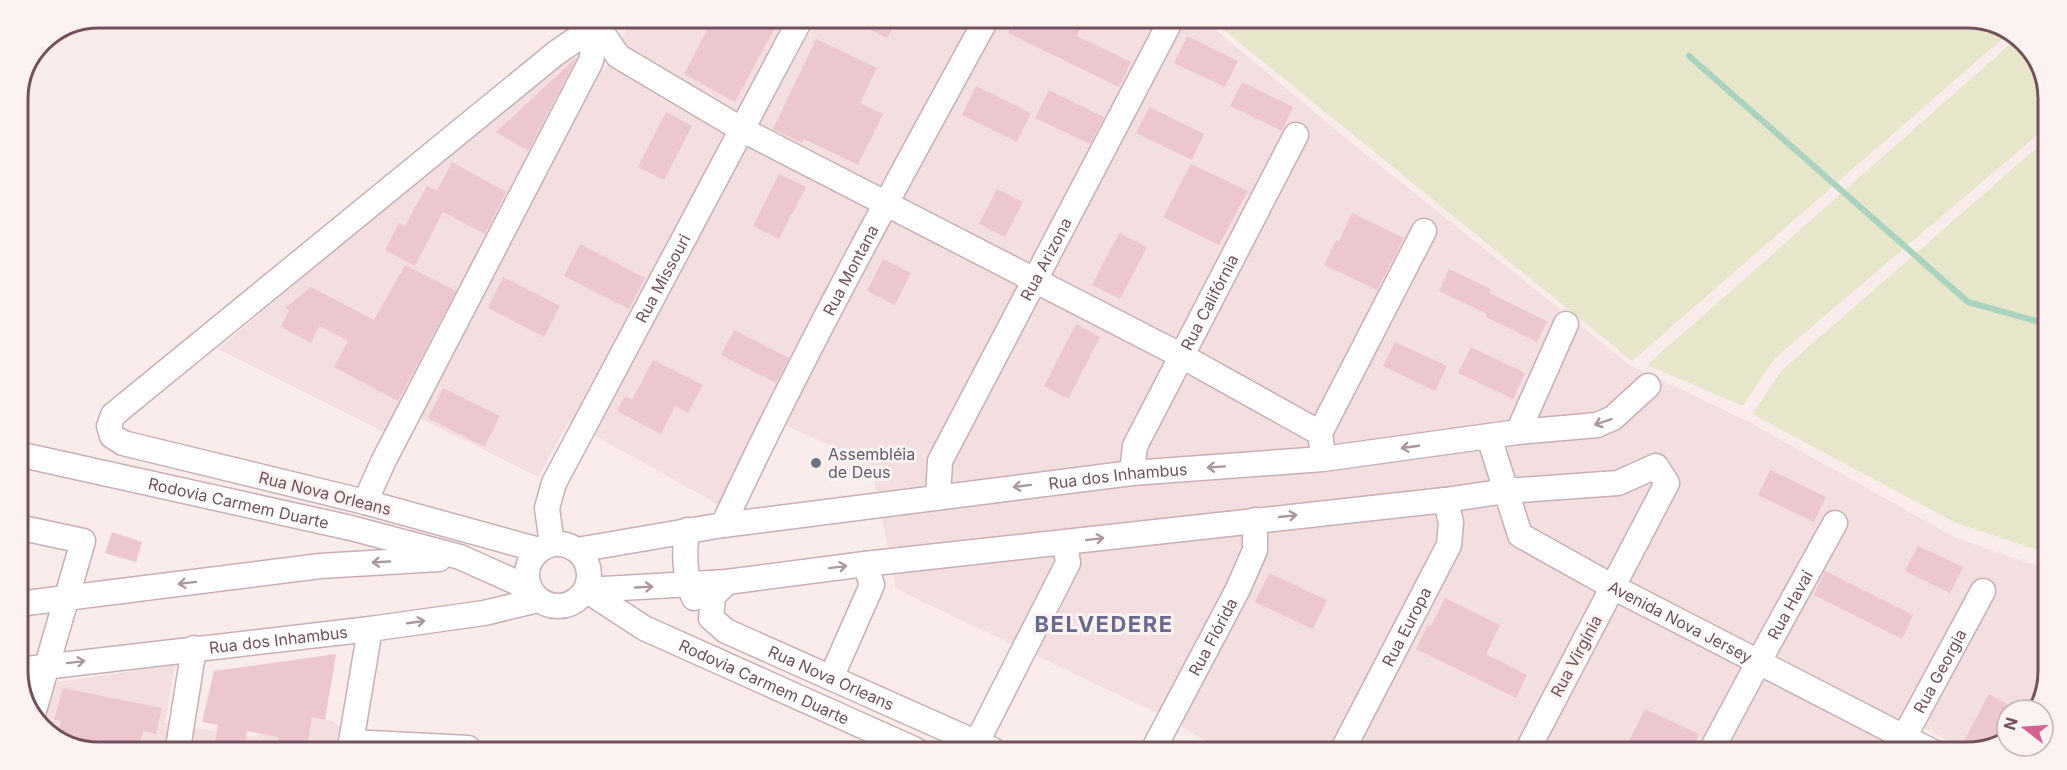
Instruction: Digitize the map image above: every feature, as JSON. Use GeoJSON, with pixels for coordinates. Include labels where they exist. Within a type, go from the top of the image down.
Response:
{"type":"FeatureCollection","features":[{"type":"Feature","properties":{"kind":"street","name":"Rua Nova Orleans"},"geometry":{"type":"LineString","coordinates":[[540,552],[365,502],[123,443],[112,436],[109,426],[113,415],[555,53],[591,28]]}},
{"type":"Feature","properties":{"kind":"street"},"geometry":{"type":"LineString","coordinates":[[365,502],[388,452],[591,61],[599,28]]}},
{"type":"Feature","properties":{"kind":"street"},"geometry":{"type":"LineString","coordinates":[[603,28],[618,56],[741,129],[1180,355],[1320,433]]}},
{"type":"Feature","properties":{"kind":"street","name":"Rua Missouri"},"geometry":{"type":"LineString","coordinates":[[540,552],[547,508],[554,483],[796,28]]}},
{"type":"Feature","properties":{"kind":"street","name":"Rua Montana"},"geometry":{"type":"LineString","coordinates":[[723,525],[750,466],[886,204],[982,28]]}},
{"type":"Feature","properties":{"kind":"street","name":"Rua Arizona"},"geometry":{"type":"LineString","coordinates":[[938,497],[940,461],[1167,28]]}},
{"type":"Feature","properties":{"kind":"street","name":"Rua Califórnia"},"geometry":{"type":"LineString","coordinates":[[1132,472],[1134,446],[1296,135]]}},
{"type":"Feature","properties":{"kind":"street"},"geometry":{"type":"LineString","coordinates":[[1323,459],[1320,433],[1424,231]]}},
{"type":"Feature","properties":{"kind":"street"},"geometry":{"type":"LineString","coordinates":[[1518,432],[1566,324]]}},
{"type":"Feature","properties":{"kind":"street","name":"Rua dos Inhambus"},"geometry":{"type":"LineString","coordinates":[[577,550],[687,530],[1132,472],[1323,459],[1518,432],[1597,425],[1613,418],[1648,386]]}},
{"type":"Feature","properties":{"kind":"street","name":"Avenida Nova Jersey"},"geometry":{"type":"LineString","coordinates":[[1489,437],[1520,535],[1758,663],[1896,742]]}},
{"type":"Feature","properties":{"kind":"street","name":"Rodovia Carmem Duarte"},"geometry":{"type":"LineString","coordinates":[[29,456],[351,528],[460,557],[533,594]]}},
{"type":"Feature","properties":{"kind":"street","name":"Rua Virgínia"},"geometry":{"type":"LineString","coordinates":[[1506,491],[1618,483],[1656,466],[1667,483],[1532,742]]}},
{"type":"Feature","properties":{"kind":"street"},"geometry":{"type":"LineString","coordinates":[[586,590],[727,582],[865,564],[1445,500],[1506,491]]}},
{"type":"Feature","properties":{"kind":"street","name":"Rua Europa"},"geometry":{"type":"LineString","coordinates":[[1345,742],[1449,545],[1451,522],[1445,500]]}},
{"type":"Feature","properties":{"kind":"street","name":"Rua Flórida"},"geometry":{"type":"LineString","coordinates":[[1157,742],[1238,590],[1255,550],[1255,520]]}},
{"type":"Feature","properties":{"kind":"street","name":"Rua Havaí"},"geometry":{"type":"LineString","coordinates":[[1716,742],[1835,523]]}},
{"type":"Feature","properties":{"kind":"street"},"geometry":{"type":"LineString","coordinates":[[29,529],[83,541],[36,702]]}},
{"type":"Feature","properties":{"kind":"street"},"geometry":{"type":"LineString","coordinates":[[687,530],[684,560],[688,585]]}},
{"type":"Feature","properties":{"kind":"street"},"geometry":{"type":"LineString","coordinates":[[987,742],[1068,563],[1065,543]]}},
{"type":"Feature","properties":{"kind":"street"},"geometry":{"type":"LineString","coordinates":[[565,544],[577,550],[586,560],[590,573],[586,590],[579,599],[566,606],[551,607],[533,594],[527,574],[540,552],[565,544]]}},
{"type":"Feature","properties":{"kind":"street","name":"Rodovia Carmem Duarte"},"geometry":{"type":"LineString","coordinates":[[460,557],[540,552]]}},
{"type":"Feature","properties":{"kind":"street"},"geometry":{"type":"LineString","coordinates":[[29,603],[320,566],[460,557]]}},
{"type":"Feature","properties":{"kind":"street"},"geometry":{"type":"LineString","coordinates":[[831,678],[872,585],[865,564]]}},
{"type":"Feature","properties":{"kind":"street"},"geometry":{"type":"LineString","coordinates":[[711,618],[713,596],[727,582]]}},
{"type":"Feature","properties":{"kind":"street","name":"Rua Nova Orleans"},"geometry":{"type":"LineString","coordinates":[[688,585],[696,602],[726,631],[976,742]]}},
{"type":"Feature","properties":{"kind":"street","name":"Rodovia Carmem Duarte"},"geometry":{"type":"LineString","coordinates":[[586,590],[644,628]]}},
{"type":"Feature","properties":{"kind":"street","name":"Rua Georgia"},"geometry":{"type":"LineString","coordinates":[[1901,742],[1983,591]]}},
{"type":"Feature","properties":{"kind":"street","name":"Rua dos Inhambus"},"geometry":{"type":"LineString","coordinates":[[29,668],[370,629],[484,613],[533,594]]}},
{"type":"Feature","properties":{"kind":"street","name":"Rodovia Carmem Duarte"},"geometry":{"type":"LineString","coordinates":[[566,606],[644,628],[898,742]]}},
{"type":"Feature","properties":{"kind":"street"},"geometry":{"type":"LineString","coordinates":[[351,742],[370,629]]}},
{"type":"Feature","properties":{"kind":"street"},"geometry":{"type":"LineString","coordinates":[[179,742],[194,648]]}},
{"type":"Feature","properties":{"kind":"shaded area"},"geometry":{"type":"Polygon","coordinates":[[[627,28],[1213,28],[1354,145],[1630,365],[1749,422],[1954,537],[2038,567],[2038,670],[2035,693],[2033,698],[1995,698],[1995,736],[1967,742],[1950,742],[1901,715],[1886,742],[1208,742],[1161,715],[896,589],[871,464],[767,417],[719,505],[569,421],[538,477],[397,407],[384,432],[218,349],[568,54],[604,71],[627,28]]]}},
{"type":"Feature","properties":{"kind":"shaded area"},"geometry":{"type":"Polygon","coordinates":[[[175,665],[165,723],[258,738],[268,707],[333,721],[356,742],[100,742],[86,740],[64,732],[49,721],[38,706],[30,686],[175,665]]]}},
{"type":"Feature","properties":{"kind":"green space"},"geometry":{"type":"Polygon","coordinates":[[[1222,28],[1967,28],[1990,32],[2003,38],[1632,361],[1222,28]]]}},
{"type":"Feature","properties":{"kind":"green space"},"geometry":{"type":"Polygon","coordinates":[[[2011,43],[2024,56],[2037,86],[2038,134],[1774,359],[1743,406],[1647,365],[2011,43]]]}},
{"type":"Feature","properties":{"kind":"green space"},"geometry":{"type":"Polygon","coordinates":[[[2038,147],[2038,550],[1956,523],[1752,414],[1782,370],[2038,147]]]}},
{"type":"Feature","properties":{"kind":"building"},"geometry":{"type":"Polygon","coordinates":[[[708,28],[775,28],[735,102],[684,74],[708,28]]]}},
{"type":"Feature","properties":{"kind":"building"},"geometry":{"type":"Polygon","coordinates":[[[866,28],[893,28],[887,38],[866,28]]]}},
{"type":"Feature","properties":{"kind":"building"},"geometry":{"type":"Polygon","coordinates":[[[1010,28],[1080,28],[1077,36],[1131,62],[1119,87],[1008,33],[1010,28]]]}},
{"type":"Feature","properties":{"kind":"building"},"geometry":{"type":"Polygon","coordinates":[[[1187,36],[1238,61],[1225,87],[1174,63],[1187,36]]]}},
{"type":"Feature","properties":{"kind":"building"},"geometry":{"type":"Polygon","coordinates":[[[816,39],[877,68],[860,103],[883,114],[858,165],[804,139],[802,143],[773,129],[816,39]]]}},
{"type":"Feature","properties":{"kind":"building"},"geometry":{"type":"Polygon","coordinates":[[[577,57],[528,151],[496,132],[577,57]]]}},
{"type":"Feature","properties":{"kind":"building"},"geometry":{"type":"Polygon","coordinates":[[[1242,82],[1293,107],[1282,131],[1230,106],[1242,82]]]}},
{"type":"Feature","properties":{"kind":"building"},"geometry":{"type":"Polygon","coordinates":[[[976,86],[1031,113],[1017,142],[962,115],[976,86]]]}},
{"type":"Feature","properties":{"kind":"building"},"geometry":{"type":"Polygon","coordinates":[[[1049,90],[1104,117],[1090,144],[1035,118],[1049,90]]]}},
{"type":"Feature","properties":{"kind":"building"},"geometry":{"type":"Polygon","coordinates":[[[1149,107],[1204,134],[1192,160],[1136,133],[1149,107]]]}},
{"type":"Feature","properties":{"kind":"building"},"geometry":{"type":"Polygon","coordinates":[[[666,112],[692,126],[664,180],[638,167],[666,112]]]}},
{"type":"Feature","properties":{"kind":"building"},"geometry":{"type":"Polygon","coordinates":[[[452,162],[506,192],[485,234],[443,212],[415,266],[385,250],[399,223],[405,226],[427,186],[437,191],[452,162]]]}},
{"type":"Feature","properties":{"kind":"building"},"geometry":{"type":"Polygon","coordinates":[[[1191,164],[1248,191],[1219,245],[1163,217],[1191,164]]]}},
{"type":"Feature","properties":{"kind":"building"},"geometry":{"type":"Polygon","coordinates":[[[779,174],[806,187],[779,239],[753,226],[779,174]]]}},
{"type":"Feature","properties":{"kind":"building"},"geometry":{"type":"Polygon","coordinates":[[[997,189],[1023,202],[1005,237],[979,224],[997,189]]]}},
{"type":"Feature","properties":{"kind":"building"},"geometry":{"type":"Polygon","coordinates":[[[1352,213],[1404,238],[1377,290],[1324,265],[1336,240],[1339,241],[1352,213]]]}},
{"type":"Feature","properties":{"kind":"building"},"geometry":{"type":"Polygon","coordinates":[[[1119,233],[1147,247],[1120,299],[1092,285],[1119,233]]]}},
{"type":"Feature","properties":{"kind":"building"},"geometry":{"type":"Polygon","coordinates":[[[580,244],[645,278],[629,309],[564,276],[580,244]]]}},
{"type":"Feature","properties":{"kind":"building"},"geometry":{"type":"Polygon","coordinates":[[[883,259],[911,273],[895,305],[867,291],[883,259]]]}},
{"type":"Feature","properties":{"kind":"building"},"geometry":{"type":"Polygon","coordinates":[[[405,265],[456,291],[398,401],[334,367],[348,341],[319,326],[311,343],[281,327],[289,310],[285,308],[311,287],[374,320],[405,265]]]}},
{"type":"Feature","properties":{"kind":"building"},"geometry":{"type":"Polygon","coordinates":[[[1449,269],[1491,289],[1489,293],[1547,321],[1537,342],[1439,291],[1449,269]]]}},
{"type":"Feature","properties":{"kind":"building"},"geometry":{"type":"Polygon","coordinates":[[[503,277],[560,306],[544,337],[488,308],[503,277]]]}},
{"type":"Feature","properties":{"kind":"building"},"geometry":{"type":"Polygon","coordinates":[[[1076,324],[1100,337],[1068,399],[1044,386],[1076,324]]]}},
{"type":"Feature","properties":{"kind":"building"},"geometry":{"type":"Polygon","coordinates":[[[734,330],[789,358],[776,383],[721,355],[734,330]]]}},
{"type":"Feature","properties":{"kind":"building"},"geometry":{"type":"Polygon","coordinates":[[[1395,342],[1447,366],[1435,391],[1383,366],[1395,342]]]}},
{"type":"Feature","properties":{"kind":"building"},"geometry":{"type":"Polygon","coordinates":[[[1471,347],[1525,373],[1513,399],[1458,373],[1471,347]]]}},
{"type":"Feature","properties":{"kind":"building"},"geometry":{"type":"Polygon","coordinates":[[[653,360],[703,385],[688,413],[675,406],[661,434],[617,411],[625,396],[632,400],[653,360]]]}},
{"type":"Feature","properties":{"kind":"building"},"geometry":{"type":"Polygon","coordinates":[[[443,388],[500,416],[484,447],[428,418],[443,388]]]}},
{"type":"Feature","properties":{"kind":"building"},"geometry":{"type":"Polygon","coordinates":[[[1770,470],[1826,497],[1814,522],[1758,495],[1770,470]]]}},
{"type":"Feature","properties":{"kind":"building"},"geometry":{"type":"Polygon","coordinates":[[[112,532],[142,542],[136,562],[105,553],[112,532]]]}},
{"type":"Feature","properties":{"kind":"building"},"geometry":{"type":"Polygon","coordinates":[[[1918,546],[1963,567],[1950,593],[1905,571],[1918,546]]]}},
{"type":"Feature","properties":{"kind":"building"},"geometry":{"type":"Polygon","coordinates":[[[1825,571],[1913,615],[1902,639],[1814,595],[1825,571]]]}},
{"type":"Feature","properties":{"kind":"building"},"geometry":{"type":"Polygon","coordinates":[[[1269,573],[1327,600],[1313,629],[1255,602],[1269,573]]]}},
{"type":"Feature","properties":{"kind":"building"},"geometry":{"type":"Polygon","coordinates":[[[1445,598],[1500,625],[1486,654],[1527,675],[1516,698],[1416,649],[1445,598]]]}},
{"type":"Feature","properties":{"kind":"building"},"geometry":{"type":"Polygon","coordinates":[[[336,654],[325,720],[312,717],[308,742],[278,742],[278,737],[247,731],[246,742],[215,742],[218,725],[202,722],[214,671],[336,654]]]}},
{"type":"Feature","properties":{"kind":"building"},"geometry":{"type":"Polygon","coordinates":[[[63,688],[162,708],[156,734],[143,731],[140,742],[100,742],[77,738],[59,729],[61,721],[54,720],[63,688]]]}},
{"type":"Feature","properties":{"kind":"building"},"geometry":{"type":"Polygon","coordinates":[[[1989,694],[1996,698],[1995,736],[1963,742],[1989,694]]]}},
{"type":"Feature","properties":{"kind":"building"},"geometry":{"type":"Polygon","coordinates":[[[1645,709],[1699,734],[1695,742],[1628,742],[1645,709]]]}},
{"type":"Feature","properties":{"kind":"waterway"},"geometry":{"type":"LineString","coordinates":[[1689,56],[1968,302],[2038,321]]}},
{"type":"Feature","properties":{"kind":"place","name":"Assembléia de Deus"},"geometry":{"type":"Point","coordinates":[816,463]}},
{"type":"Feature","properties":{"kind":"district","name":"BELVEDERE"},"geometry":{"type":"Point","coordinates":[1104,624]}}]}
